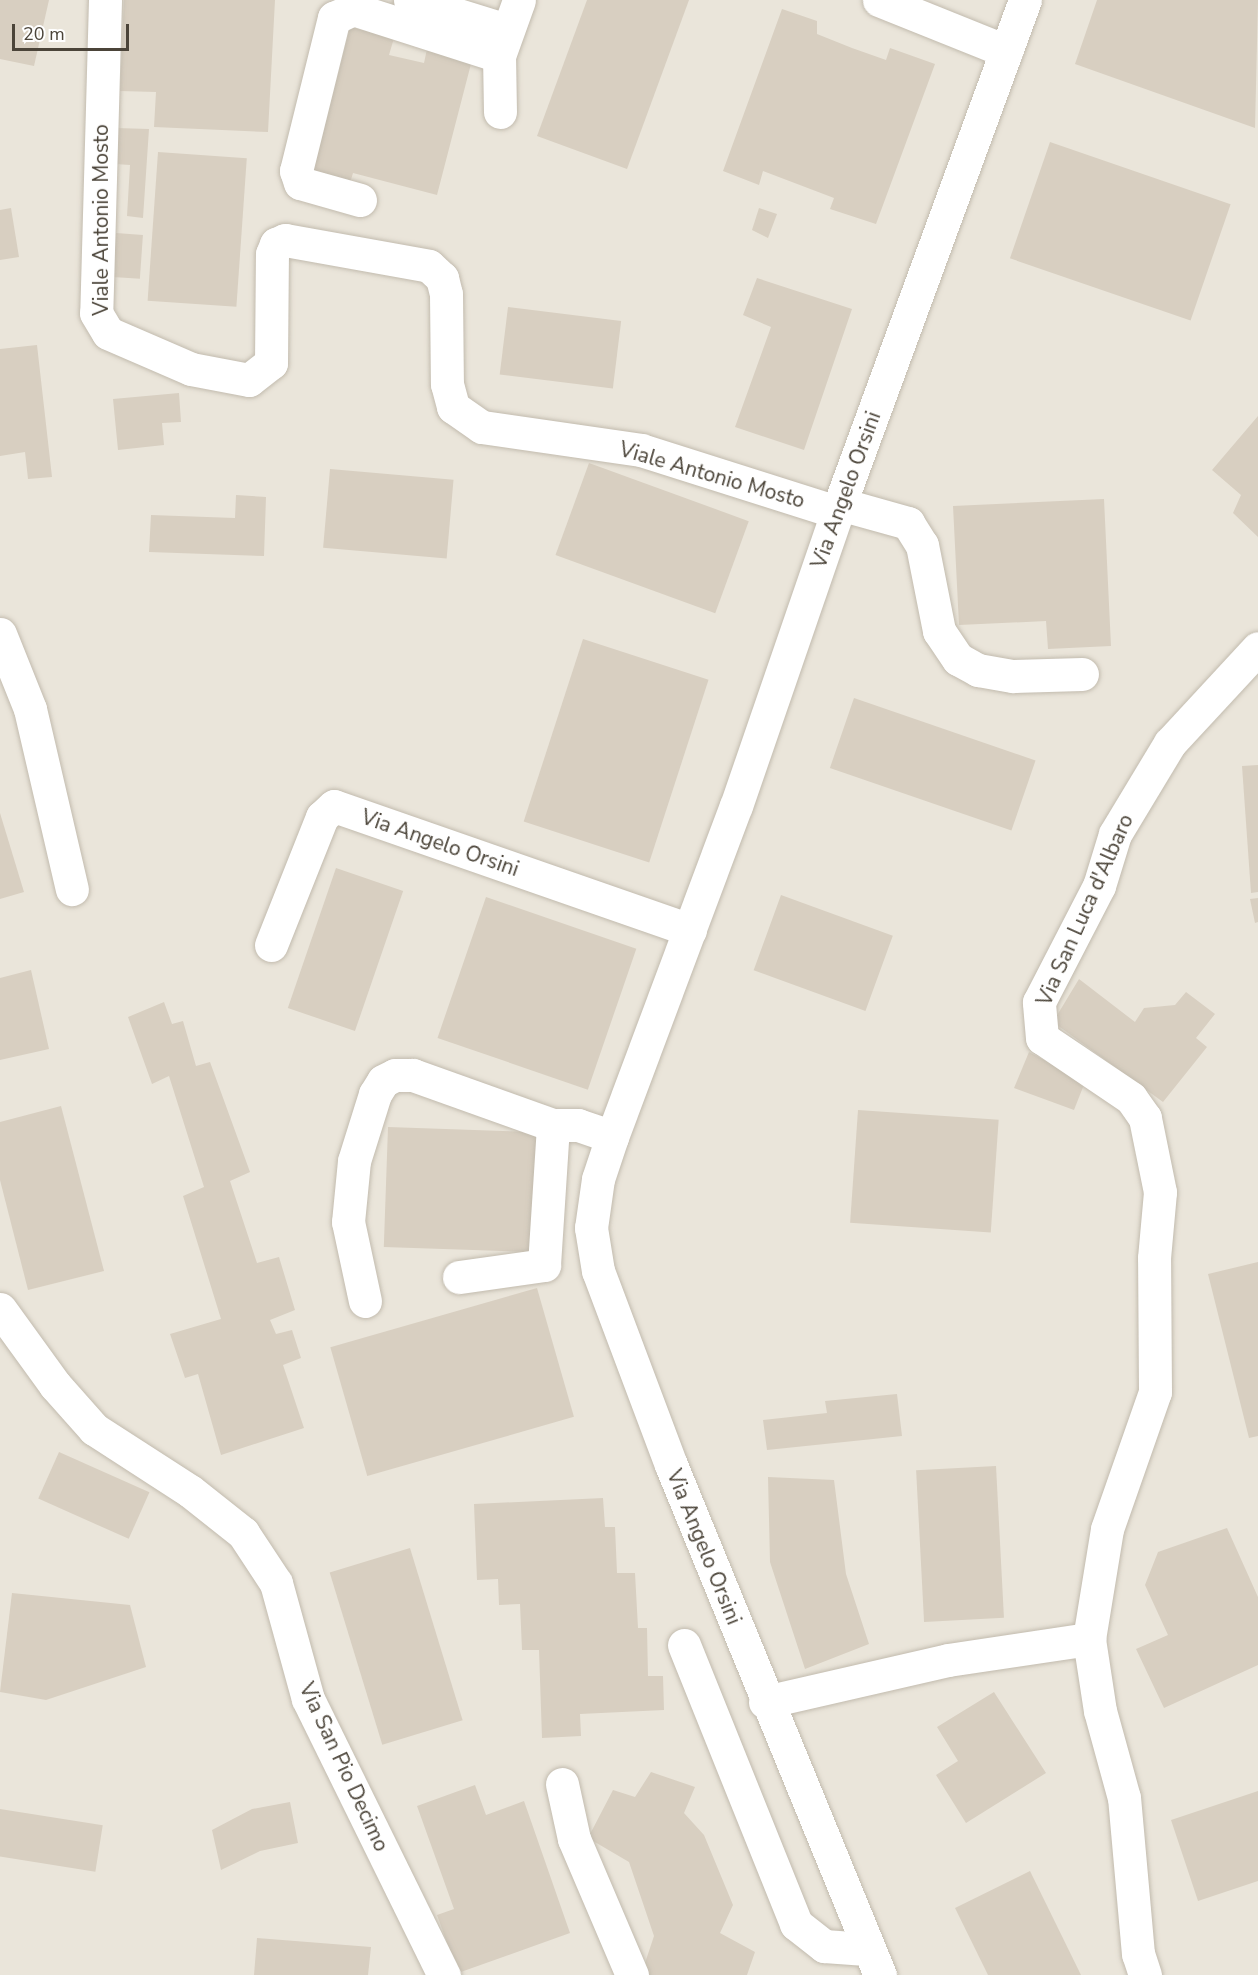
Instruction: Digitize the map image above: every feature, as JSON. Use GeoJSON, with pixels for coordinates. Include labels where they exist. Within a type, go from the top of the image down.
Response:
{"type":"FeatureCollection","features":[{"type":"Feature","properties":{"kind":"street","name":"Viale Antonio Mosto"},"geometry":{"type":"LineString","coordinates":[[105,0],[96,313],[108,333],[191,369],[249,380],[271,363],[272,254],[276,244],[285,240],[429,266],[442,278],[446,294],[447,384],[453,407],[482,427],[641,450],[838,508]]}},
{"type":"Feature","properties":{"kind":"street"},"geometry":{"type":"LineString","coordinates":[[410,0],[503,43]]}},
{"type":"Feature","properties":{"kind":"street"},"geometry":{"type":"LineString","coordinates":[[500,112],[503,43],[519,0]]}},
{"type":"Feature","properties":{"kind":"street"},"geometry":{"type":"LineString","coordinates":[[879,0],[1006,51]]}},
{"type":"Feature","properties":{"kind":"street","name":"Via Angelo Orsini"},"geometry":{"type":"LineString","coordinates":[[873,1962],[765,1702],[598,1271],[591,1228],[598,1179],[612,1137],[690,930],[838,508],[1025,0]]}},
{"type":"Feature","properties":{"kind":"street"},"geometry":{"type":"LineString","coordinates":[[360,200],[300,183],[296,171],[334,18],[353,9],[503,43]]}},
{"type":"Feature","properties":{"kind":"street"},"geometry":{"type":"LineString","coordinates":[[838,508],[908,523],[922,545],[939,631],[958,659],[978,670],[1013,676],[1082,674]]}},
{"type":"Feature","properties":{"kind":"street"},"geometry":{"type":"LineString","coordinates":[[0,634],[30,709],[72,889]]}},
{"type":"Feature","properties":{"kind":"street","name":"Via San Luca d'Albaro"},"geometry":{"type":"LineString","coordinates":[[1144,1975],[1138,1954],[1124,1798],[1100,1711],[1089,1639],[1107,1529],[1155,1392],[1154,1258],[1160,1192],[1145,1119],[1131,1098],[1042,1038],[1039,1002],[1099,886],[1115,834],[1170,743],[1258,648]]}},
{"type":"Feature","properties":{"kind":"street","name":"Via Angelo Orsini"},"geometry":{"type":"LineString","coordinates":[[271,945],[322,817],[334,806],[690,930]]}},
{"type":"Feature","properties":{"kind":"street"},"geometry":{"type":"LineString","coordinates":[[365,1301],[348,1222],[354,1161],[375,1094],[383,1081],[395,1075],[413,1075],[553,1125],[578,1125],[612,1137]]}},
{"type":"Feature","properties":{"kind":"street"},"geometry":{"type":"LineString","coordinates":[[459,1277],[544,1265],[553,1125]]}},
{"type":"Feature","properties":{"kind":"street","name":"Via San Pio Decimo"},"geometry":{"type":"LineString","coordinates":[[0,1309],[55,1385],[94,1429],[190,1491],[243,1533],[276,1583],[308,1699],[444,1975]]}},
{"type":"Feature","properties":{"kind":"street"},"geometry":{"type":"LineString","coordinates":[[765,1702],[948,1660],[1089,1639]]}},
{"type":"Feature","properties":{"kind":"street","name":"Via Angelo Orsini"},"geometry":{"type":"LineString","coordinates":[[684,1645],[796,1924],[824,1946],[873,1962]]}},
{"type":"Feature","properties":{"kind":"street"},"geometry":{"type":"LineString","coordinates":[[562,1784],[573,1839],[632,1975]]}},
{"type":"Feature","properties":{"kind":"shaded area"},"geometry":{"type":"Polygon","coordinates":[[[0,0],[1258,0],[1258,1975],[0,1975],[0,0]]]}},
{"type":"Feature","properties":{"kind":"building"},"geometry":{"type":"Polygon","coordinates":[[[0,0],[49,0],[34,66],[0,59],[0,0]]]}},
{"type":"Feature","properties":{"kind":"building"},"geometry":{"type":"Polygon","coordinates":[[[124,0],[275,0],[268,132],[154,127],[156,92],[120,91],[124,0]]]}},
{"type":"Feature","properties":{"kind":"building"},"geometry":{"type":"Polygon","coordinates":[[[587,0],[689,0],[627,169],[537,136],[587,0]]]}},
{"type":"Feature","properties":{"kind":"building"},"geometry":{"type":"Polygon","coordinates":[[[1097,0],[1258,0],[1255,128],[1075,64],[1097,0]]]}},
{"type":"Feature","properties":{"kind":"building"},"geometry":{"type":"Polygon","coordinates":[[[782,9],[817,21],[817,34],[852,48],[886,60],[890,48],[935,64],[876,224],[830,209],[834,198],[763,171],[759,185],[723,171],[782,9]]]}},
{"type":"Feature","properties":{"kind":"building"},"geometry":{"type":"Polygon","coordinates":[[[350,27],[394,38],[389,55],[424,63],[427,49],[472,60],[437,195],[353,173],[350,183],[313,173],[350,27]]]}},
{"type":"Feature","properties":{"kind":"building"},"geometry":{"type":"Polygon","coordinates":[[[116,128],[149,129],[143,218],[127,216],[130,165],[115,164],[116,128]]]}},
{"type":"Feature","properties":{"kind":"building"},"geometry":{"type":"Polygon","coordinates":[[[1050,142],[1231,204],[1191,320],[1010,258],[1050,142]]]}},
{"type":"Feature","properties":{"kind":"building"},"geometry":{"type":"Polygon","coordinates":[[[158,152],[247,158],[236,307],[148,301],[158,152]]]}},
{"type":"Feature","properties":{"kind":"building"},"geometry":{"type":"Polygon","coordinates":[[[11,208],[19,257],[0,260],[0,210],[11,208]]]}},
{"type":"Feature","properties":{"kind":"building"},"geometry":{"type":"Polygon","coordinates":[[[759,208],[777,214],[768,238],[752,230],[759,208]]]}},
{"type":"Feature","properties":{"kind":"building"},"geometry":{"type":"Polygon","coordinates":[[[116,233],[143,235],[140,279],[113,277],[116,233]]]}},
{"type":"Feature","properties":{"kind":"building"},"geometry":{"type":"Polygon","coordinates":[[[757,278],[852,309],[804,450],[735,427],[771,327],[743,315],[757,278]]]}},
{"type":"Feature","properties":{"kind":"building"},"geometry":{"type":"Polygon","coordinates":[[[508,307],[621,321],[613,388],[500,374],[508,307]]]}},
{"type":"Feature","properties":{"kind":"building"},"geometry":{"type":"Polygon","coordinates":[[[37,345],[52,477],[28,479],[25,452],[0,456],[0,349],[37,345]]]}},
{"type":"Feature","properties":{"kind":"building"},"geometry":{"type":"Polygon","coordinates":[[[179,393],[181,422],[162,423],[164,445],[118,450],[113,399],[179,393]]]}},
{"type":"Feature","properties":{"kind":"building"},"geometry":{"type":"Polygon","coordinates":[[[1258,416],[1258,537],[1233,513],[1241,495],[1212,470],[1258,416]]]}},
{"type":"Feature","properties":{"kind":"building"},"geometry":{"type":"Polygon","coordinates":[[[589,463],[749,521],[715,613],[555,555],[589,463]]]}},
{"type":"Feature","properties":{"kind":"building"},"geometry":{"type":"Polygon","coordinates":[[[330,469],[454,480],[447,559],[323,548],[330,469]]]}},
{"type":"Feature","properties":{"kind":"building"},"geometry":{"type":"Polygon","coordinates":[[[236,495],[266,497],[264,556],[149,552],[151,515],[235,518],[236,495]]]}},
{"type":"Feature","properties":{"kind":"building"},"geometry":{"type":"Polygon","coordinates":[[[1104,499],[1111,646],[1048,649],[1046,621],[959,625],[953,506],[1104,499]]]}},
{"type":"Feature","properties":{"kind":"building"},"geometry":{"type":"Polygon","coordinates":[[[583,639],[709,680],[649,862],[524,822],[583,639]]]}},
{"type":"Feature","properties":{"kind":"building"},"geometry":{"type":"Polygon","coordinates":[[[854,698],[1036,761],[1011,830],[830,768],[854,698]]]}},
{"type":"Feature","properties":{"kind":"building"},"geometry":{"type":"Polygon","coordinates":[[[1258,765],[1258,892],[1251,893],[1242,766],[1258,765]]]}},
{"type":"Feature","properties":{"kind":"building"},"geometry":{"type":"Polygon","coordinates":[[[0,813],[24,892],[0,899],[0,813]]]}},
{"type":"Feature","properties":{"kind":"building"},"geometry":{"type":"Polygon","coordinates":[[[336,868],[403,891],[355,1031],[288,1008],[336,868]]]}},
{"type":"Feature","properties":{"kind":"building"},"geometry":{"type":"Polygon","coordinates":[[[781,895],[893,936],[865,1011],[754,970],[781,895]]]}},
{"type":"Feature","properties":{"kind":"building"},"geometry":{"type":"Polygon","coordinates":[[[486,897],[636,949],[588,1090],[437,1038],[486,897]]]}},
{"type":"Feature","properties":{"kind":"building"},"geometry":{"type":"Polygon","coordinates":[[[1258,898],[1258,922],[1255,923],[1250,899],[1258,898]]]}},
{"type":"Feature","properties":{"kind":"building"},"geometry":{"type":"Polygon","coordinates":[[[31,970],[49,1049],[0,1060],[0,978],[31,970]]]}},
{"type":"Feature","properties":{"kind":"building"},"geometry":{"type":"Polygon","coordinates":[[[1079,979],[1135,1022],[1144,1008],[1175,1005],[1186,992],[1215,1014],[1196,1038],[1207,1047],[1163,1102],[1053,1022],[1079,979]]]}},
{"type":"Feature","properties":{"kind":"building"},"geometry":{"type":"Polygon","coordinates":[[[164,1002],[172,1024],[183,1021],[196,1066],[210,1062],[250,1172],[230,1181],[257,1263],[279,1257],[295,1310],[270,1320],[276,1334],[292,1330],[301,1358],[283,1365],[304,1428],[221,1455],[198,1374],[185,1378],[170,1334],[221,1319],[183,1196],[204,1187],[169,1076],[152,1084],[128,1017],[164,1002]]]}},
{"type":"Feature","properties":{"kind":"building"},"geometry":{"type":"Polygon","coordinates":[[[1029,1052],[1085,1082],[1074,1110],[1014,1088],[1029,1052]]]}},
{"type":"Feature","properties":{"kind":"building"},"geometry":{"type":"Polygon","coordinates":[[[61,1106],[104,1271],[28,1290],[0,1180],[0,1122],[61,1106]]]}},
{"type":"Feature","properties":{"kind":"building"},"geometry":{"type":"Polygon","coordinates":[[[858,1110],[999,1120],[991,1233],[850,1223],[858,1110]]]}},
{"type":"Feature","properties":{"kind":"building"},"geometry":{"type":"Polygon","coordinates":[[[388,1127],[537,1132],[533,1252],[384,1247],[388,1127]]]}},
{"type":"Feature","properties":{"kind":"building"},"geometry":{"type":"Polygon","coordinates":[[[1258,1262],[1258,1436],[1249,1438],[1208,1274],[1258,1262]]]}},
{"type":"Feature","properties":{"kind":"building"},"geometry":{"type":"Polygon","coordinates":[[[537,1288],[574,1417],[367,1476],[330,1347],[537,1288]]]}},
{"type":"Feature","properties":{"kind":"building"},"geometry":{"type":"Polygon","coordinates":[[[897,1394],[902,1436],[767,1450],[763,1420],[827,1413],[825,1401],[897,1394]]]}},
{"type":"Feature","properties":{"kind":"building"},"geometry":{"type":"Polygon","coordinates":[[[59,1452],[149,1492],[129,1539],[38,1499],[59,1452]]]}},
{"type":"Feature","properties":{"kind":"building"},"geometry":{"type":"Polygon","coordinates":[[[996,1466],[1004,1618],[924,1622],[916,1470],[996,1466]]]}},
{"type":"Feature","properties":{"kind":"building"},"geometry":{"type":"Polygon","coordinates":[[[768,1477],[834,1480],[846,1574],[869,1644],[805,1669],[770,1562],[768,1477]]]}},
{"type":"Feature","properties":{"kind":"building"},"geometry":{"type":"Polygon","coordinates":[[[603,1498],[605,1527],[615,1527],[617,1573],[635,1573],[638,1628],[647,1628],[648,1676],[663,1676],[664,1710],[580,1714],[581,1736],[542,1738],[539,1650],[522,1650],[520,1604],[499,1605],[498,1579],[477,1580],[474,1504],[603,1498]]]}},
{"type":"Feature","properties":{"kind":"building"},"geometry":{"type":"Polygon","coordinates":[[[1227,1528],[1258,1597],[1258,1665],[1164,1708],[1136,1649],[1168,1635],[1145,1585],[1158,1552],[1227,1528]]]}},
{"type":"Feature","properties":{"kind":"building"},"geometry":{"type":"Polygon","coordinates":[[[410,1548],[463,1720],[382,1745],[330,1573],[410,1548]]]}},
{"type":"Feature","properties":{"kind":"building"},"geometry":{"type":"Polygon","coordinates":[[[12,1593],[130,1605],[146,1667],[46,1700],[0,1692],[12,1593]]]}},
{"type":"Feature","properties":{"kind":"building"},"geometry":{"type":"Polygon","coordinates":[[[994,1692],[1046,1773],[966,1823],[936,1775],[958,1761],[937,1727],[994,1692]]]}},
{"type":"Feature","properties":{"kind":"building"},"geometry":{"type":"Polygon","coordinates":[[[651,1772],[695,1787],[684,1813],[704,1835],[733,1905],[720,1933],[755,1952],[747,1975],[641,1975],[654,1936],[629,1862],[588,1838],[613,1790],[635,1797],[651,1772]]]}},
{"type":"Feature","properties":{"kind":"building"},"geometry":{"type":"Polygon","coordinates":[[[475,1785],[486,1815],[524,1801],[570,1933],[458,1973],[437,1915],[454,1909],[417,1806],[475,1785]]]}},
{"type":"Feature","properties":{"kind":"building"},"geometry":{"type":"Polygon","coordinates":[[[1258,1791],[1258,1881],[1198,1901],[1171,1820],[1258,1791]]]}},
{"type":"Feature","properties":{"kind":"building"},"geometry":{"type":"Polygon","coordinates":[[[290,1802],[298,1843],[260,1851],[221,1870],[212,1830],[252,1809],[290,1802]]]}},
{"type":"Feature","properties":{"kind":"building"},"geometry":{"type":"Polygon","coordinates":[[[0,1809],[103,1825],[95,1872],[0,1857],[0,1809]]]}},
{"type":"Feature","properties":{"kind":"building"},"geometry":{"type":"Polygon","coordinates":[[[1030,1871],[1081,1975],[988,1975],[955,1908],[1030,1871]]]}},
{"type":"Feature","properties":{"kind":"building"},"geometry":{"type":"Polygon","coordinates":[[[257,1938],[371,1947],[368,1975],[254,1975],[257,1938]]]}}]}
